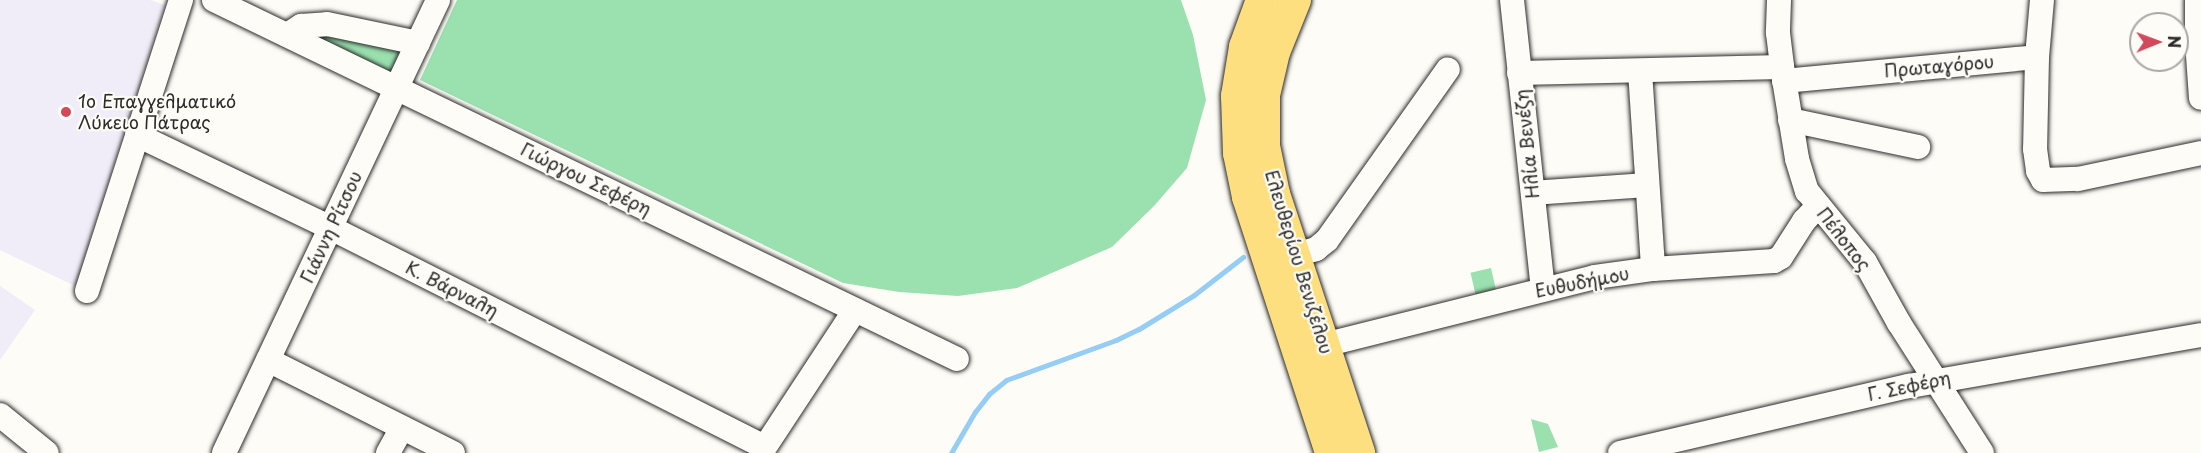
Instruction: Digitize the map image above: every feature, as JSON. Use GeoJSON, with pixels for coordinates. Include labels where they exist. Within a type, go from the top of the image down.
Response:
{"type":"FeatureCollection","features":[{"type":"Feature","properties":{"kind":"main road","name":"Ελευθερίου Βενιζέλου"},"geometry":{"type":"LineString","coordinates":[[1262,0],[1245,47],[1237,96],[1239,153],[1248,197],[1331,453]]}},
{"type":"Feature","properties":{"kind":"main road","name":"Ελευθερίου Βενιζέλου"},"geometry":{"type":"LineString","coordinates":[[1295,0],[1274,52],[1264,95],[1264,146],[1274,194],[1359,453]]}},
{"type":"Feature","properties":{"kind":"street"},"geometry":{"type":"LineString","coordinates":[[87,291],[181,0]]}},
{"type":"Feature","properties":{"kind":"street","name":"Γιώργου Σεφέρη"},"geometry":{"type":"LineString","coordinates":[[214,0],[255,9],[287,35],[957,359]]}},
{"type":"Feature","properties":{"kind":"street","name":"Γιάννη Ρίτσου"},"geometry":{"type":"LineString","coordinates":[[224,453],[438,0]]}},
{"type":"Feature","properties":{"kind":"street","name":"Ηλία Βενέζη"},"geometry":{"type":"LineString","coordinates":[[1512,0],[1543,289]]}},
{"type":"Feature","properties":{"kind":"street","name":"Πέλοπος"},"geometry":{"type":"LineString","coordinates":[[1779,0],[1778,20],[1783,74],[1802,179],[1818,206],[1865,262],[1982,453]]}},
{"type":"Feature","properties":{"kind":"street"},"geometry":{"type":"LineString","coordinates":[[2042,0],[2037,57],[2035,149],[2038,171],[2043,180],[2078,178],[2201,153]]}},
{"type":"Feature","properties":{"kind":"street"},"geometry":{"type":"LineString","coordinates":[[2197,0],[2201,98]]}},
{"type":"Feature","properties":{"kind":"street"},"geometry":{"type":"LineString","coordinates":[[287,35],[301,26],[327,24],[418,43]]}},
{"type":"Feature","properties":{"kind":"street","name":"Πρωταγόρου"},"geometry":{"type":"LineString","coordinates":[[1519,73],[1640,71],[1783,74],[2037,57]]}},
{"type":"Feature","properties":{"kind":"street"},"geometry":{"type":"LineString","coordinates":[[1294,255],[1316,249],[1327,240],[1448,69]]}},
{"type":"Feature","properties":{"kind":"street"},"geometry":{"type":"LineString","coordinates":[[1640,71],[1653,269]]}},
{"type":"Feature","properties":{"kind":"street"},"geometry":{"type":"LineString","coordinates":[[1790,120],[1918,147]]}},
{"type":"Feature","properties":{"kind":"street","name":"Κ. Βάρναλη"},"geometry":{"type":"LineString","coordinates":[[137,135],[331,228],[763,450]]}},
{"type":"Feature","properties":{"kind":"street"},"geometry":{"type":"LineString","coordinates":[[1533,193],[1646,185]]}},
{"type":"Feature","properties":{"kind":"street","name":"Ευθυδήμου"},"geometry":{"type":"LineString","coordinates":[[1324,345],[1543,289],[1653,269],[1779,259],[1804,221],[1818,206]]}},
{"type":"Feature","properties":{"kind":"street"},"geometry":{"type":"LineString","coordinates":[[763,450],[855,310]]}},
{"type":"Feature","properties":{"kind":"street","name":"Γ. Σεφέρη"},"geometry":{"type":"LineString","coordinates":[[1620,453],[1937,380],[2201,335]]}},
{"type":"Feature","properties":{"kind":"street"},"geometry":{"type":"LineString","coordinates":[[268,360],[453,453]]}},
{"type":"Feature","properties":{"kind":"street"},"geometry":{"type":"LineString","coordinates":[[0,415],[47,453]]}},
{"type":"Feature","properties":{"kind":"street"},"geometry":{"type":"LineString","coordinates":[[388,453],[402,428]]}},
{"type":"Feature","properties":{"kind":"shaded area","name":"1o Επαγγελματικό Λύκειο Πάτρας"},"geometry":{"type":"Polygon","coordinates":[[[0,0],[150,0],[165,5],[75,286],[0,250],[0,0]]]}},
{"type":"Feature","properties":{"kind":"shaded area"},"geometry":{"type":"Polygon","coordinates":[[[0,286],[35,310],[0,360],[0,286]]]}},
{"type":"Feature","properties":{"kind":"green space"},"geometry":{"type":"Polygon","coordinates":[[[457,0],[1181,0],[1193,35],[1206,100],[1187,168],[1154,206],[1112,247],[1017,288],[958,296],[899,292],[843,283],[420,80],[457,0]]]}},
{"type":"Feature","properties":{"kind":"green space"},"geometry":{"type":"Polygon","coordinates":[[[294,29],[418,43],[397,88],[294,29]]]}},
{"type":"Feature","properties":{"kind":"green space"},"geometry":{"type":"Polygon","coordinates":[[[1491,268],[1496,289],[1475,294],[1471,273],[1491,268]]]}},
{"type":"Feature","properties":{"kind":"green space"},"geometry":{"type":"Polygon","coordinates":[[[1531,419],[1548,424],[1558,447],[1539,452],[1531,419]]]}},
{"type":"Feature","properties":{"kind":"waterway"},"geometry":{"type":"LineString","coordinates":[[951,453],[975,412],[989,394],[1006,380],[1116,340],[1139,329],[1194,295],[1243,257]]}},
{"type":"Feature","properties":{"kind":"place","name":"1o Επαγγελματικό Λύκειο Πάτρας"},"geometry":{"type":"Point","coordinates":[66,112]}}]}
